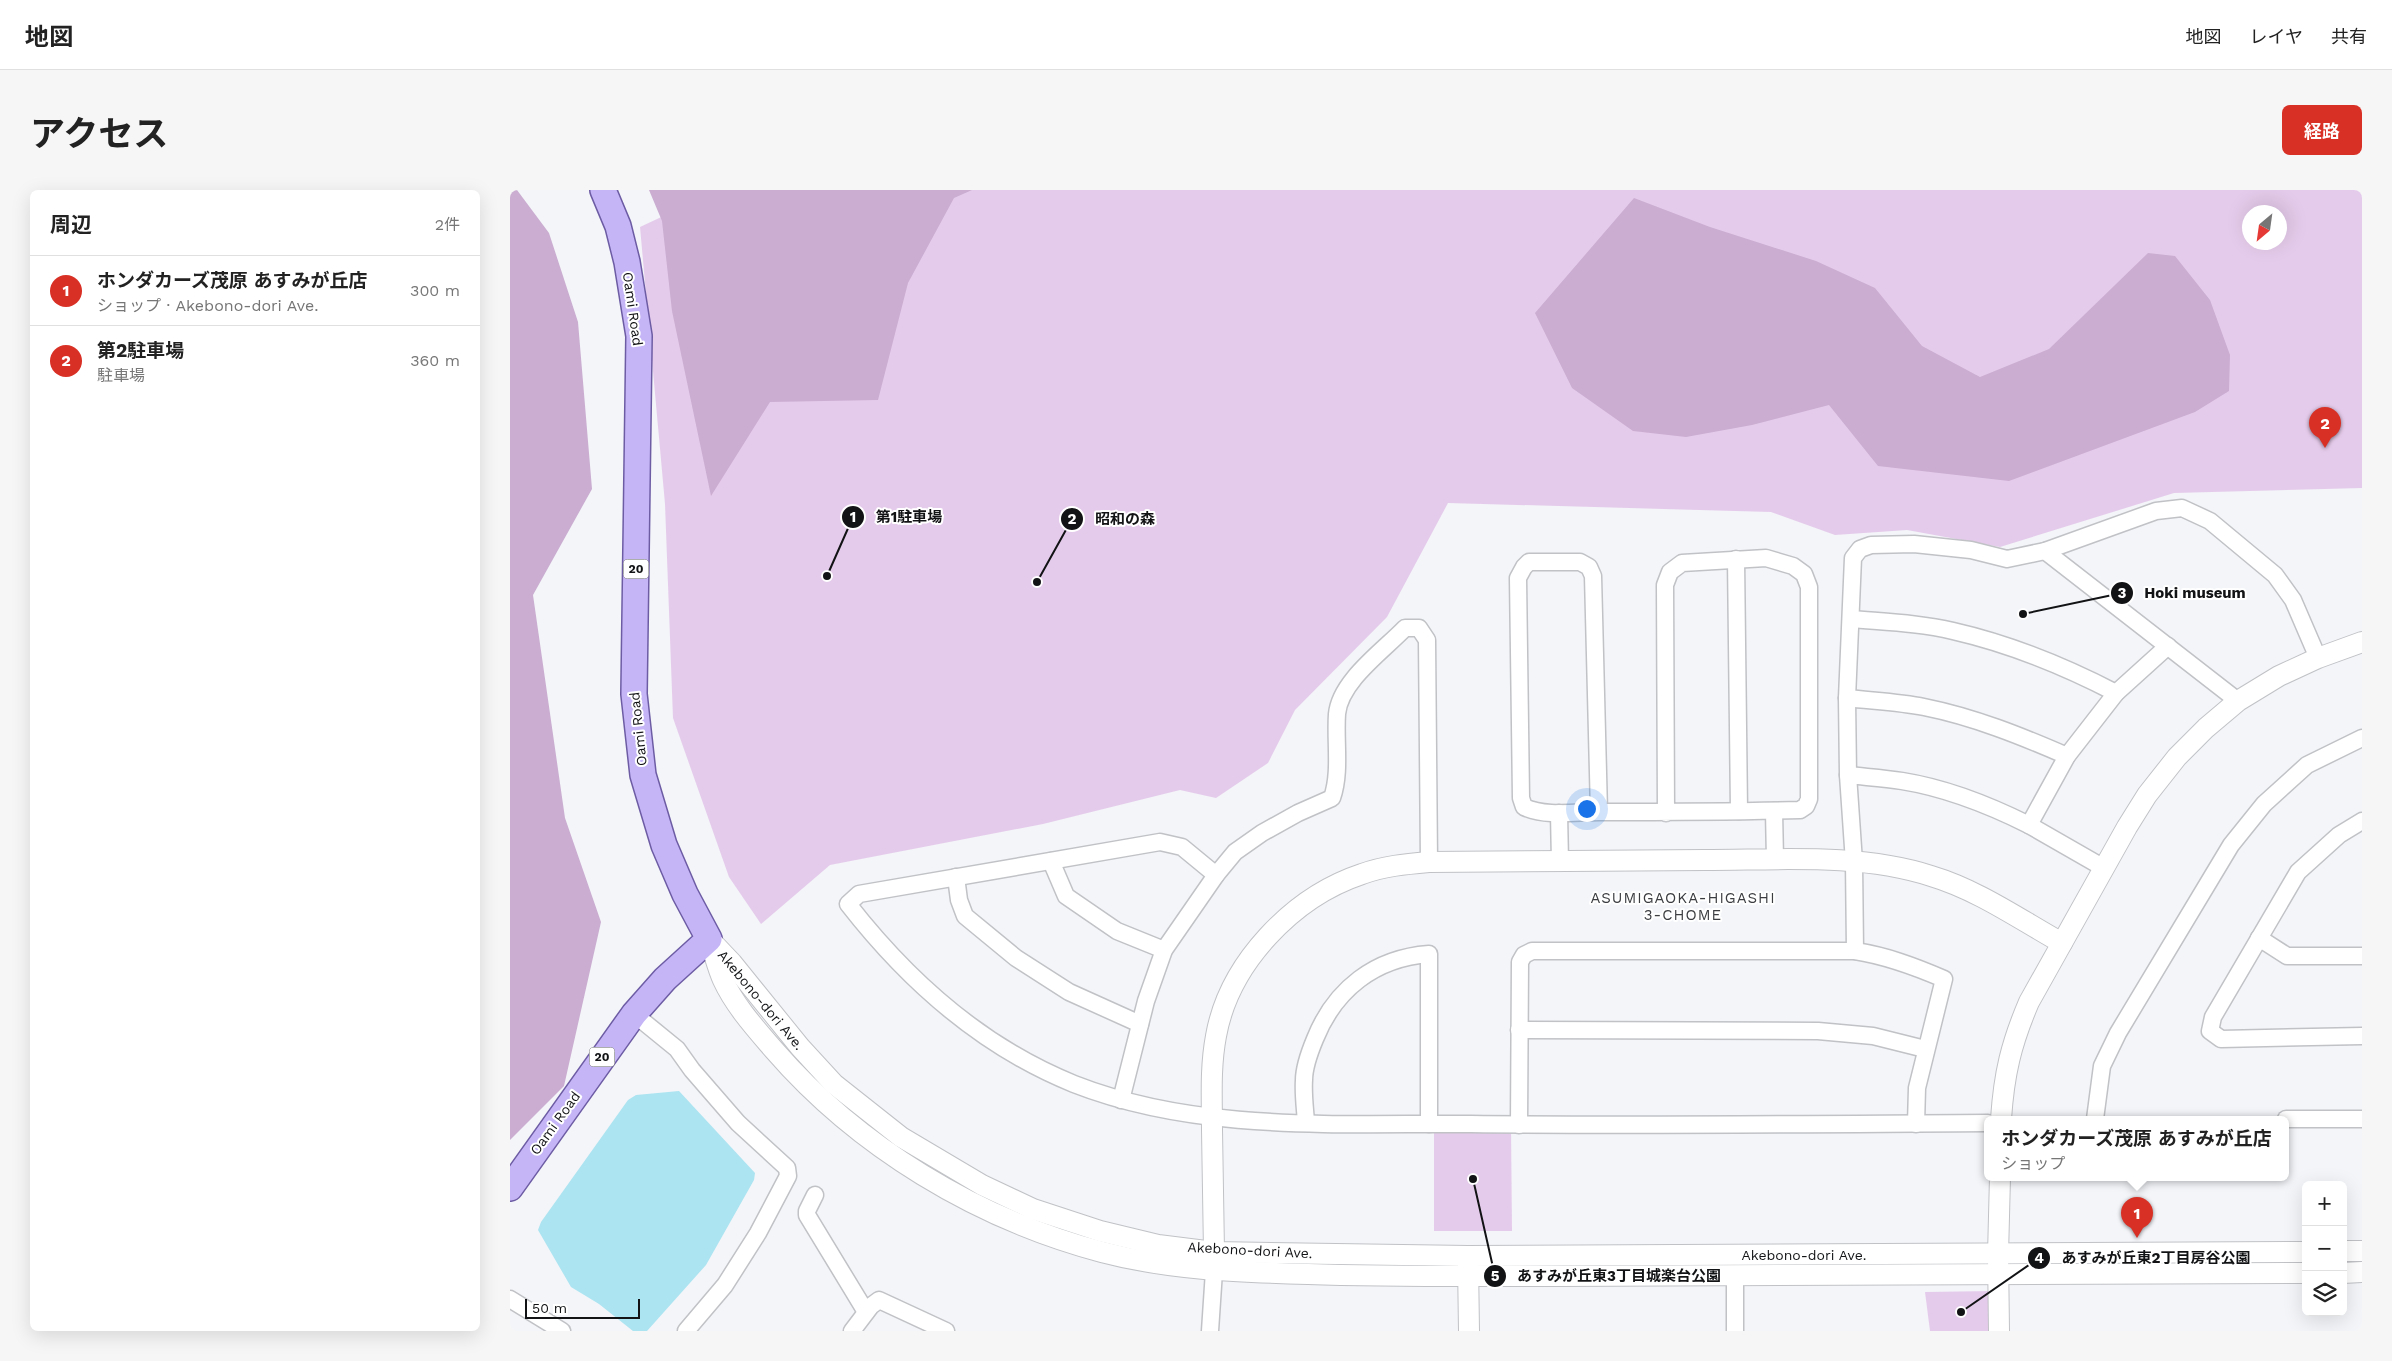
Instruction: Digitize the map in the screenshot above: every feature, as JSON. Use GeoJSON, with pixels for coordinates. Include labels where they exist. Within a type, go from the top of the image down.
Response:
{"type":"FeatureCollection","features":[{"type":"Feature","properties":{"kind":"main road","name":"Oami Road"},"geometry":{"type":"LineString","coordinates":[[510,1188],[634,1014],[665,979],[709,939],[685,894],[664,845],[643,775],[634,694],[639,336],[627,262],[618,226],[603,190]]}},
{"type":"Feature","properties":{"kind":"street"},"geometry":{"type":"LineString","coordinates":[[1855,952],[1854,862],[1848,776],[1848,698],[1853,558],[1860,549],[1871,545],[1914,544],[1971,550],[2007,559],[2045,551],[2156,511],[2182,508],[2210,521],[2275,575],[2293,600],[2318,658]]}},
{"type":"Feature","properties":{"kind":"street"},"geometry":{"type":"LineString","coordinates":[[2045,551],[2238,701]]}},
{"type":"Feature","properties":{"kind":"street"},"geometry":{"type":"LineString","coordinates":[[1599,812],[1594,576],[1589,567],[1580,562],[1529,562],[1524,567],[1518,578],[1521,798],[1524,807],[1534,812],[1666,813],[1800,810],[1806,806],[1809,799],[1809,587],[1804,574],[1793,566],[1766,558],[1736,559],[1682,563],[1670,572],[1665,585],[1666,813]]}},
{"type":"Feature","properties":{"kind":"street"},"geometry":{"type":"LineString","coordinates":[[1736,559],[1739,811]]}},
{"type":"Feature","properties":{"kind":"street"},"geometry":{"type":"LineString","coordinates":[[1851,619],[1900,623],[1952,631],[2023,651],[2055,663],[2116,693]]}},
{"type":"Feature","properties":{"kind":"street"},"geometry":{"type":"LineString","coordinates":[[1121,1100],[1146,1001],[1164,950],[1216,875],[1235,852],[1262,833],[1298,813],[1332,798],[1336,786],[1337,712],[1346,687],[1405,628],[1419,628],[1427,640],[1429,862]]}},
{"type":"Feature","properties":{"kind":"street"},"geometry":{"type":"LineString","coordinates":[[2001,1116],[2006,1067],[2015,1034],[2029,1002],[2147,795],[2177,757],[2206,728],[2238,701],[2279,676],[2318,658],[2362,642]]}},
{"type":"Feature","properties":{"kind":"street"},"geometry":{"type":"LineString","coordinates":[[2029,825],[2067,756],[2116,693],[2168,646]]}},
{"type":"Feature","properties":{"kind":"street"},"geometry":{"type":"LineString","coordinates":[[1848,698],[1924,707],[1976,721],[2020,736],[2067,756]]}},
{"type":"Feature","properties":{"kind":"street"},"geometry":{"type":"LineString","coordinates":[[2094,1116],[2102,1066],[2114,1041],[2231,845],[2264,804],[2307,765],[2362,738]]}},
{"type":"Feature","properties":{"kind":"street"},"geometry":{"type":"LineString","coordinates":[[1848,776],[1902,781],[1958,795],[1998,810],[2029,825],[2104,868]]}},
{"type":"Feature","properties":{"kind":"street"},"geometry":{"type":"LineString","coordinates":[[1774,811],[1774,860]]}},
{"type":"Feature","properties":{"kind":"street"},"geometry":{"type":"LineString","coordinates":[[1560,813],[1560,862]]}},
{"type":"Feature","properties":{"kind":"street"},"geometry":{"type":"LineString","coordinates":[[2362,821],[2339,835],[2298,872],[2212,1017],[2210,1031],[2221,1038],[2362,1036]]}},
{"type":"Feature","properties":{"kind":"street"},"geometry":{"type":"LineString","coordinates":[[1216,875],[1182,847],[1166,842],[859,894],[848,904],[875,939],[907,973],[941,1004],[982,1035],[1030,1063],[1073,1083],[1121,1100],[1167,1111],[1212,1118],[1429,1124],[1984,1123]]}},
{"type":"Feature","properties":{"kind":"street"},"geometry":{"type":"LineString","coordinates":[[1214,1252],[1210,1076],[1216,1034],[1230,995],[1251,957],[1282,922],[1319,894],[1361,874],[1394,865],[1429,862],[1774,860],[1854,862],[1900,868],[1931,876],[1974,892],[2062,943]]}},
{"type":"Feature","properties":{"kind":"street"},"geometry":{"type":"LineString","coordinates":[[1051,861],[1066,896],[1117,931],[1164,950]]}},
{"type":"Feature","properties":{"kind":"street"},"geometry":{"type":"LineString","coordinates":[[956,877],[959,900],[965,916],[1016,958],[1069,992],[1140,1024]]}},
{"type":"Feature","properties":{"kind":"street"},"geometry":{"type":"LineString","coordinates":[[2259,938],[2287,956],[2362,956]]}},
{"type":"Feature","properties":{"kind":"street","name":"Akebono-dori Ave."},"geometry":{"type":"LineString","coordinates":[[709,939],[732,963],[800,1047],[834,1084],[870,1114],[935,1158],[982,1185],[1033,1209],[1100,1231],[1158,1245],[1214,1252],[1468,1256],[1998,1255],[2302,1252]]}},
{"type":"Feature","properties":{"kind":"street","name":"Akebono-dori Ave."},"geometry":{"type":"LineString","coordinates":[[709,939],[723,980],[752,1024],[814,1093],[843,1120],[912,1168],[952,1192],[994,1212],[1068,1242],[1147,1263],[1214,1272],[1360,1276],[1998,1276],[2302,1273]]}},
{"type":"Feature","properties":{"kind":"street"},"geometry":{"type":"LineString","coordinates":[[1519,1125],[1520,962],[1524,955],[1532,951],[1855,952],[1877,954],[1910,964],[1944,979],[1925,1049],[1917,1088],[1916,1124]]}},
{"type":"Feature","properties":{"kind":"street"},"geometry":{"type":"LineString","coordinates":[[1306,1122],[1304,1078],[1311,1049],[1322,1020],[1339,998],[1363,976],[1406,955],[1428,954],[1429,1124]]}},
{"type":"Feature","properties":{"kind":"street"},"geometry":{"type":"LineString","coordinates":[[634,1014],[678,1049],[692,1070],[738,1123],[787,1168],[788,1176],[758,1232],[725,1285],[686,1331]]}},
{"type":"Feature","properties":{"kind":"street"},"geometry":{"type":"LineString","coordinates":[[1519,1030],[1818,1031],[1873,1036],[1925,1049]]}},
{"type":"Feature","properties":{"kind":"street"},"geometry":{"type":"LineString","coordinates":[[2289,1119],[2362,1119]]}},
{"type":"Feature","properties":{"kind":"street"},"geometry":{"type":"LineString","coordinates":[[2000,1181],[1998,1276],[2000,1331]]}},
{"type":"Feature","properties":{"kind":"street"},"geometry":{"type":"LineString","coordinates":[[815,1195],[807,1215],[866,1312]]}},
{"type":"Feature","properties":{"kind":"street"},"geometry":{"type":"LineString","coordinates":[[2347,1251],[2362,1251]]}},
{"type":"Feature","properties":{"kind":"street"},"geometry":{"type":"LineString","coordinates":[[1468,1256],[1468,1331]]}},
{"type":"Feature","properties":{"kind":"street"},"geometry":{"type":"LineString","coordinates":[[1210,1331],[1214,1272]]}},
{"type":"Feature","properties":{"kind":"street"},"geometry":{"type":"LineString","coordinates":[[2347,1273],[2362,1272]]}},
{"type":"Feature","properties":{"kind":"street"},"geometry":{"type":"LineString","coordinates":[[1734,1276],[1734,1331]]}},
{"type":"Feature","properties":{"kind":"street"},"geometry":{"type":"LineString","coordinates":[[510,1299],[562,1331]]}},
{"type":"Feature","properties":{"kind":"street"},"geometry":{"type":"LineString","coordinates":[[852,1331],[866,1312],[879,1300],[946,1331]]}},
{"type":"Feature","properties":{"kind":"shaded area"},"geometry":{"type":"Polygon","coordinates":[[[510,190],[517,190],[549,233],[578,322],[592,489],[533,595],[565,818],[601,922],[564,1086],[510,1140],[510,190]]]}},
{"type":"Feature","properties":{"kind":"shaded area"},"geometry":{"type":"Polygon","coordinates":[[[649,190],[972,190],[954,198],[908,283],[878,400],[770,402],[711,496],[672,311],[662,221],[649,190]]]}},
{"type":"Feature","properties":{"kind":"shaded area"},"geometry":{"type":"Polygon","coordinates":[[[719,190],[2362,190],[2362,488],[2174,493],[2000,547],[1907,530],[1835,535],[1771,512],[1448,503],[1387,617],[1295,710],[1268,763],[1216,798],[1180,790],[1043,824],[830,865],[761,924],[729,877],[673,718],[665,504],[640,227],[719,190]]]}},
{"type":"Feature","properties":{"kind":"shaded area"},"geometry":{"type":"Polygon","coordinates":[[[1634,198],[1710,227],[1816,261],[1875,288],[1922,346],[1980,377],[2049,349],[2148,253],[2175,256],[2210,300],[2230,355],[2229,391],[2195,412],[2009,481],[1878,466],[1829,405],[1752,425],[1686,437],[1633,431],[1572,388],[1535,313],[1634,198]]]}},
{"type":"Feature","properties":{"kind":"shaded area"},"geometry":{"type":"Polygon","coordinates":[[[1434,1127],[1511,1127],[1512,1231],[1434,1231],[1434,1127]]]}},
{"type":"Feature","properties":{"kind":"shaded area"},"geometry":{"type":"Polygon","coordinates":[[[1993,1291],[1995,1331],[1930,1331],[1925,1292],[1993,1291]]]}},
{"type":"Feature","properties":{"kind":"water"},"geometry":{"type":"Polygon","coordinates":[[[679,1091],[755,1173],[754,1180],[706,1265],[647,1331],[633,1331],[599,1304],[571,1287],[538,1230],[541,1222],[628,1100],[636,1095],[679,1091]]]}},
{"type":"Feature","properties":{"kind":"place","name":"第2駐車場"},"geometry":{"type":"Point","coordinates":[2325,448]}},
{"type":"Feature","properties":{"kind":"place","name":"第1駐車場"},"geometry":{"type":"Point","coordinates":[827,576]}},
{"type":"Feature","properties":{"kind":"place","name":"昭和の森"},"geometry":{"type":"Point","coordinates":[1037,582]}},
{"type":"Feature","properties":{"kind":"place","name":"Hoki museum"},"geometry":{"type":"Point","coordinates":[2023,614]}},
{"type":"Feature","properties":{"kind":"place","name":"あすみが丘東3丁目城楽台公園"},"geometry":{"type":"Point","coordinates":[1473,1179]}},
{"type":"Feature","properties":{"kind":"place","name":"ホンダカーズ茂原 あすみが丘店"},"geometry":{"type":"Point","coordinates":[2137,1238]}},
{"type":"Feature","properties":{"kind":"place","name":"あすみが丘東2丁目房谷公園"},"geometry":{"type":"Point","coordinates":[1961,1312]}},
{"type":"Feature","properties":{"kind":"district","name":"ASUMIGAOKA-HIGASHI 3-CHOME"},"geometry":{"type":"Point","coordinates":[1683,906]}}]}
